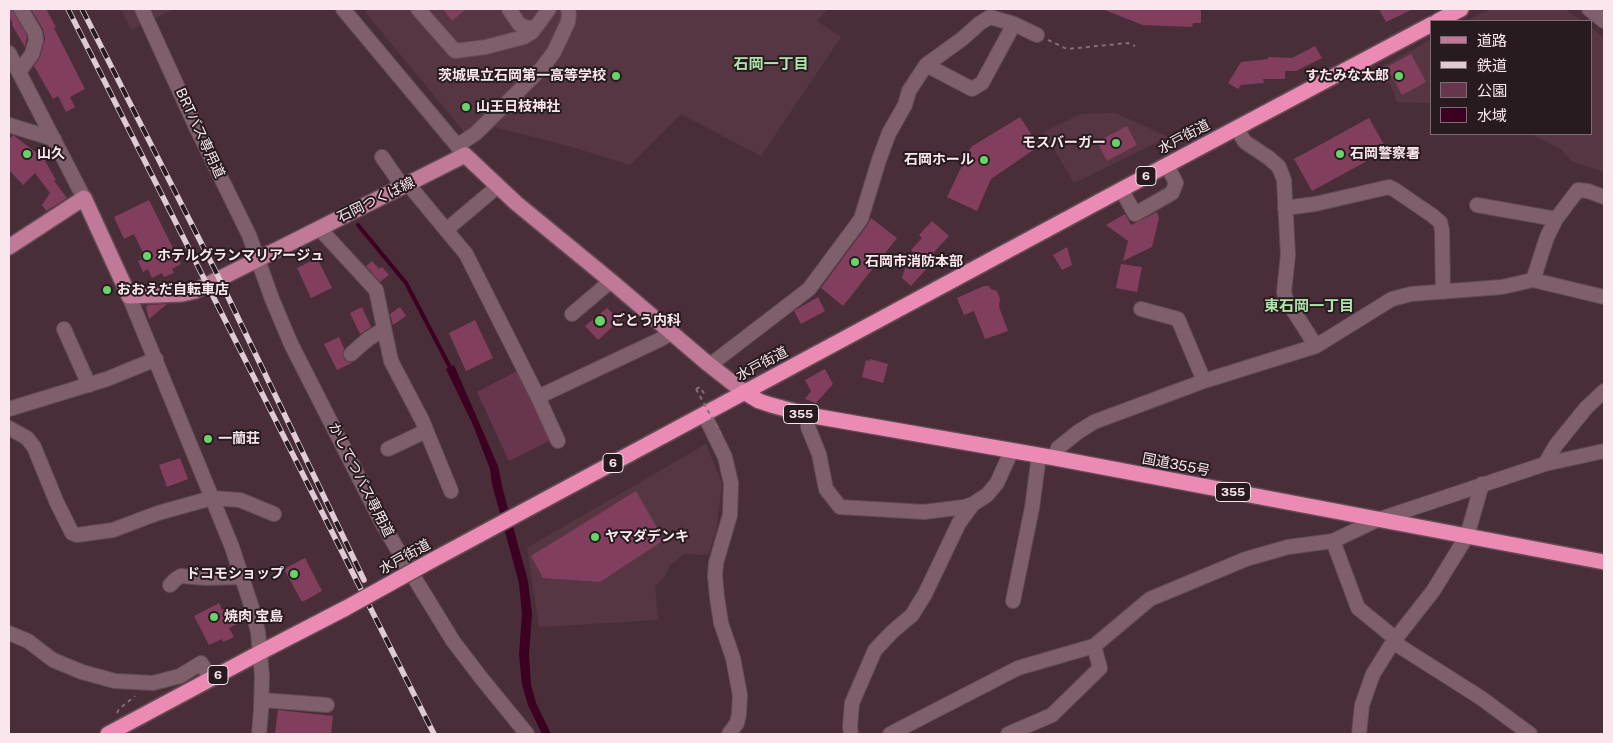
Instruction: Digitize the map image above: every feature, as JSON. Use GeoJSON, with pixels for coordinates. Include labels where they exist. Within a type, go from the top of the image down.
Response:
{"type":"FeatureCollection","features":[{"type":"Feature","properties":{"kind":"highway"},"geometry":{"type":"LineString","coordinates":[[1440,20],[1461,9]]}},
{"type":"Feature","properties":{"kind":"highway","name":"水戸街道"},"geometry":{"type":"LineString","coordinates":[[108,734],[346,608],[1121,189],[1430,25]]}},
{"type":"Feature","properties":{"kind":"highway","name":"国道355号"},"geometry":{"type":"LineString","coordinates":[[744,392],[765,403],[808,415],[1012,450],[1604,562]]}},
{"type":"Feature","properties":{"kind":"main road","name":"石岡つくば線"},"geometry":{"type":"LineString","coordinates":[[129,296],[188,293],[405,185],[461,151]]}},
{"type":"Feature","properties":{"kind":"main road"},"geometry":{"type":"LineString","coordinates":[[461,151],[497,187],[744,392]]}},
{"type":"Feature","properties":{"kind":"main road"},"geometry":{"type":"LineString","coordinates":[[9,247],[84,198],[129,296]]}},
{"type":"Feature","properties":{"kind":"street"},"geometry":{"type":"LineString","coordinates":[[19,72],[32,54],[36,40],[35,33],[21,9]]}},
{"type":"Feature","properties":{"kind":"street","name":"BRTバス専用道"},"geometry":{"type":"LineString","coordinates":[[142,9],[195,125],[249,235],[257,258]]}},
{"type":"Feature","properties":{"kind":"street"},"geometry":{"type":"LineString","coordinates":[[343,9],[461,151],[476,133],[542,68],[554,52],[568,22],[568,9]]}},
{"type":"Feature","properties":{"kind":"street"},"geometry":{"type":"LineString","coordinates":[[418,9],[455,51],[524,37],[532,32],[549,9]]}},
{"type":"Feature","properties":{"kind":"street"},"geometry":{"type":"LineString","coordinates":[[509,9],[519,24],[528,28],[536,27]]}},
{"type":"Feature","properties":{"kind":"street"},"geometry":{"type":"LineString","coordinates":[[1589,9],[1604,21]]}},
{"type":"Feature","properties":{"kind":"street"},"geometry":{"type":"LineString","coordinates":[[710,365],[809,289],[861,219],[889,133],[905,105],[909,91],[926,66],[990,17],[1014,24],[1038,35]]}},
{"type":"Feature","properties":{"kind":"street"},"geometry":{"type":"LineString","coordinates":[[926,66],[972,89],[982,83],[1014,24]]}},
{"type":"Feature","properties":{"kind":"street"},"geometry":{"type":"LineString","coordinates":[[9,53],[84,198]]}},
{"type":"Feature","properties":{"kind":"street"},"geometry":{"type":"LineString","coordinates":[[9,125],[54,139]]}},
{"type":"Feature","properties":{"kind":"street"},"geometry":{"type":"LineString","coordinates":[[1236,128],[1245,142],[1279,167],[1284,180],[1288,255],[1284,292],[1286,299],[1316,346]]}},
{"type":"Feature","properties":{"kind":"street"},"geometry":{"type":"LineString","coordinates":[[382,157],[466,254],[538,396],[558,441]]}},
{"type":"Feature","properties":{"kind":"street"},"geometry":{"type":"LineString","coordinates":[[1121,189],[1135,214],[1172,193],[1176,182],[1167,165]]}},
{"type":"Feature","properties":{"kind":"street"},"geometry":{"type":"LineString","coordinates":[[446,230],[497,187]]}},
{"type":"Feature","properties":{"kind":"street"},"geometry":{"type":"LineString","coordinates":[[1286,208],[1314,204],[1389,187],[1395,190],[1440,222],[1442,230],[1443,292]]}},
{"type":"Feature","properties":{"kind":"street"},"geometry":{"type":"LineString","coordinates":[[1533,280],[1546,237],[1556,219],[1578,190],[1588,191],[1604,197]]}},
{"type":"Feature","properties":{"kind":"street"},"geometry":{"type":"LineString","coordinates":[[1477,206],[1556,219]]}},
{"type":"Feature","properties":{"kind":"street"},"geometry":{"type":"LineString","coordinates":[[319,228],[376,290],[391,360],[426,431],[451,491]]}},
{"type":"Feature","properties":{"kind":"street","name":"かしてつバス専用道"},"geometry":{"type":"LineString","coordinates":[[257,258],[291,344],[381,521],[453,641],[527,734]]}},
{"type":"Feature","properties":{"kind":"street"},"geometry":{"type":"LineString","coordinates":[[1013,601],[1032,508],[1047,457],[1078,432],[1094,422],[1204,381],[1316,346],[1392,299],[1410,294],[1502,287],[1533,280],[1604,297]]}},
{"type":"Feature","properties":{"kind":"street"},"geometry":{"type":"LineString","coordinates":[[572,314],[611,281]]}},
{"type":"Feature","properties":{"kind":"street"},"geometry":{"type":"LineString","coordinates":[[129,296],[212,498],[242,577],[255,618],[261,652],[262,700],[259,734]]}},
{"type":"Feature","properties":{"kind":"street"},"geometry":{"type":"LineString","coordinates":[[1140,309],[1178,319],[1204,381]]}},
{"type":"Feature","properties":{"kind":"street"},"geometry":{"type":"LineString","coordinates":[[64,329],[89,385]]}},
{"type":"Feature","properties":{"kind":"street"},"geometry":{"type":"LineString","coordinates":[[351,354],[368,339],[384,329]]}},
{"type":"Feature","properties":{"kind":"street"},"geometry":{"type":"LineString","coordinates":[[538,396],[671,333]]}},
{"type":"Feature","properties":{"kind":"street"},"geometry":{"type":"LineString","coordinates":[[9,409],[107,380],[156,359]]}},
{"type":"Feature","properties":{"kind":"street"},"geometry":{"type":"LineString","coordinates":[[1545,464],[1556,445],[1586,408],[1604,391]]}},
{"type":"Feature","properties":{"kind":"street"},"geometry":{"type":"LineString","coordinates":[[704,414],[725,457],[730,473],[730,515],[716,563],[717,597],[721,623],[737,675],[741,701],[736,723],[729,734]]}},
{"type":"Feature","properties":{"kind":"street"},"geometry":{"type":"LineString","coordinates":[[808,415],[808,426],[819,454],[826,489],[840,507],[924,512],[973,504],[987,495],[997,483],[1012,450]]}},
{"type":"Feature","properties":{"kind":"street"},"geometry":{"type":"LineString","coordinates":[[9,428],[27,438],[34,447],[57,503],[72,532],[77,535],[113,530],[158,513],[212,498],[240,500],[274,514]]}},
{"type":"Feature","properties":{"kind":"street"},"geometry":{"type":"LineString","coordinates":[[388,449],[426,431]]}},
{"type":"Feature","properties":{"kind":"street"},"geometry":{"type":"LineString","coordinates":[[890,734],[1018,668],[1094,646],[1150,600],[1246,559],[1288,547],[1333,541],[1377,520],[1482,484],[1545,464],[1604,451]]}},
{"type":"Feature","properties":{"kind":"street"},"geometry":{"type":"LineString","coordinates":[[1359,734],[1362,705],[1372,674],[1394,641],[1432,591],[1467,536],[1482,484]]}},
{"type":"Feature","properties":{"kind":"street"},"geometry":{"type":"LineString","coordinates":[[851,734],[852,703],[875,650],[912,615],[926,594],[959,523],[973,504]]}},
{"type":"Feature","properties":{"kind":"street"},"geometry":{"type":"LineString","coordinates":[[1333,541],[1358,608],[1394,641],[1481,698],[1530,734]]}},
{"type":"Feature","properties":{"kind":"street"},"geometry":{"type":"LineString","coordinates":[[170,585],[181,576],[206,578],[242,577]]}},
{"type":"Feature","properties":{"kind":"street"},"geometry":{"type":"LineString","coordinates":[[9,632],[28,641],[53,660],[82,672],[115,681],[154,683],[180,676],[201,664],[210,679]]}},
{"type":"Feature","properties":{"kind":"street"},"geometry":{"type":"LineString","coordinates":[[1008,734],[1052,715],[1100,668],[1094,646]]}},
{"type":"Feature","properties":{"kind":"street"},"geometry":{"type":"LineString","coordinates":[[262,700],[327,705]]}},
{"type":"Feature","properties":{"kind":"path"},"geometry":{"type":"LineString","coordinates":[[1038,35],[1067,49],[1128,43],[1135,46]]}},
{"type":"Feature","properties":{"kind":"path"},"geometry":{"type":"LineString","coordinates":[[705,395],[700,387],[696,389],[722,436]]}},
{"type":"Feature","properties":{"kind":"path"},"geometry":{"type":"LineString","coordinates":[[116,715],[119,709],[129,700],[154,683]]}},
{"type":"Feature","properties":{"kind":"shaded area"},"geometry":{"type":"Polygon","coordinates":[[[121,9],[174,9],[131,30],[121,9]]]}},
{"type":"Feature","properties":{"kind":"shaded area","name":"茨城県立石岡第一高等学校"},"geometry":{"type":"Polygon","coordinates":[[[365,9],[828,9],[817,21],[841,37],[761,156],[681,114],[630,165],[572,147],[495,127],[475,145],[366,13],[365,9]]]}},
{"type":"Feature","properties":{"kind":"shaded area"},"geometry":{"type":"Polygon","coordinates":[[[1491,9],[1565,9],[1581,20],[1468,20],[1491,9]]]}},
{"type":"Feature","properties":{"kind":"shaded area"},"geometry":{"type":"Polygon","coordinates":[[[1593,29],[1604,38],[1604,172],[1571,161],[1561,149],[1533,135],[1593,135],[1593,29]]]}},
{"type":"Feature","properties":{"kind":"shaded area"},"geometry":{"type":"Polygon","coordinates":[[[1430,40],[1430,103],[1397,102],[1390,83],[1370,83],[1367,75],[1430,40]]]}},
{"type":"Feature","properties":{"kind":"shaded area"},"geometry":{"type":"Polygon","coordinates":[[[1116,113],[1168,137],[1074,183],[1044,132],[1081,114],[1116,113]]]}},
{"type":"Feature","properties":{"kind":"shaded area"},"geometry":{"type":"Polygon","coordinates":[[[706,444],[722,483],[716,532],[708,555],[684,554],[670,565],[663,579],[655,586],[658,620],[539,627],[527,548],[706,444]]]}},
{"type":"Feature","properties":{"kind":"green space"},"geometry":{"type":"Polygon","coordinates":[[[517,371],[551,440],[509,461],[477,392],[517,371]]]}},
{"type":"Feature","properties":{"kind":"water"},"geometry":{"type":"Polygon","coordinates":[[[454,365],[498,466],[528,581],[532,614],[529,655],[531,685],[536,703],[551,734],[542,734],[528,705],[522,685],[519,654],[522,614],[519,583],[492,484],[490,469],[473,425],[446,369],[454,365]]]}},
{"type":"Feature","properties":{"kind":"building"},"geometry":{"type":"Polygon","coordinates":[[[9,9],[12,9],[27,36],[25,47],[12,25],[9,9]]]}},
{"type":"Feature","properties":{"kind":"building"},"geometry":{"type":"Polygon","coordinates":[[[31,9],[46,9],[85,89],[70,97],[75,107],[66,112],[58,96],[53,99],[34,66],[40,57],[45,39],[43,29],[31,9]]]}},
{"type":"Feature","properties":{"kind":"building"},"geometry":{"type":"Polygon","coordinates":[[[443,9],[466,9],[452,21],[443,9]]]}},
{"type":"Feature","properties":{"kind":"building"},"geometry":{"type":"Polygon","coordinates":[[[1102,9],[1201,9],[1201,23],[1193,23],[1192,27],[1143,25],[1102,9]]]}},
{"type":"Feature","properties":{"kind":"building"},"geometry":{"type":"Polygon","coordinates":[[[1379,9],[1413,9],[1386,22],[1379,9]]]}},
{"type":"Feature","properties":{"kind":"building"},"geometry":{"type":"Polygon","coordinates":[[[1315,46],[1322,58],[1296,71],[1285,71],[1285,79],[1263,79],[1264,83],[1241,85],[1238,89],[1228,83],[1241,62],[1268,59],[1268,57],[1292,58],[1315,46]]]}},
{"type":"Feature","properties":{"kind":"building"},"geometry":{"type":"Polygon","coordinates":[[[1411,54],[1426,82],[1402,95],[1387,67],[1411,54]]]}},
{"type":"Feature","properties":{"kind":"building"},"geometry":{"type":"Polygon","coordinates":[[[1020,117],[1039,146],[991,179],[977,211],[947,197],[971,147],[1020,117]]]}},
{"type":"Feature","properties":{"kind":"building","name":"石岡警察署"},"geometry":{"type":"Polygon","coordinates":[[[1369,118],[1387,150],[1312,191],[1294,159],[1369,118]]]}},
{"type":"Feature","properties":{"kind":"building"},"geometry":{"type":"Polygon","coordinates":[[[1127,126],[1137,145],[1107,161],[1097,142],[1127,126]]]}},
{"type":"Feature","properties":{"kind":"building"},"geometry":{"type":"Polygon","coordinates":[[[13,135],[46,160],[56,180],[54,181],[67,198],[46,211],[42,205],[50,193],[35,173],[23,185],[9,170],[9,140],[13,135]]]}},
{"type":"Feature","properties":{"kind":"building"},"geometry":{"type":"Polygon","coordinates":[[[149,200],[181,264],[172,269],[174,273],[164,277],[162,273],[152,278],[148,269],[143,272],[138,261],[142,259],[140,256],[144,255],[134,234],[124,239],[114,217],[149,200]]]}},
{"type":"Feature","properties":{"kind":"building"},"geometry":{"type":"Polygon","coordinates":[[[1157,212],[1159,218],[1152,247],[1123,261],[1128,241],[1106,225],[1125,214],[1131,225],[1157,212]]]}},
{"type":"Feature","properties":{"kind":"building"},"geometry":{"type":"Polygon","coordinates":[[[871,218],[897,238],[843,306],[821,288],[871,218]]]}},
{"type":"Feature","properties":{"kind":"building"},"geometry":{"type":"Polygon","coordinates":[[[932,221],[949,236],[924,263],[928,267],[911,286],[902,278],[907,262],[914,253],[911,250],[922,238],[919,235],[932,221]]]}},
{"type":"Feature","properties":{"kind":"building"},"geometry":{"type":"Polygon","coordinates":[[[1067,247],[1072,265],[1062,270],[1053,255],[1067,247]]]}},
{"type":"Feature","properties":{"kind":"building"},"geometry":{"type":"Polygon","coordinates":[[[317,258],[332,288],[311,298],[297,268],[317,258]]]}},
{"type":"Feature","properties":{"kind":"building"},"geometry":{"type":"Polygon","coordinates":[[[372,261],[379,269],[382,267],[389,275],[380,282],[366,266],[372,261]]]}},
{"type":"Feature","properties":{"kind":"building"},"geometry":{"type":"Polygon","coordinates":[[[1121,264],[1142,267],[1137,292],[1116,288],[1121,264]]]}},
{"type":"Feature","properties":{"kind":"building"},"geometry":{"type":"Polygon","coordinates":[[[984,286],[989,286],[997,291],[1000,299],[999,307],[1008,331],[985,339],[974,311],[964,315],[957,298],[984,286]]]}},
{"type":"Feature","properties":{"kind":"building"},"geometry":{"type":"Polygon","coordinates":[[[818,297],[825,311],[801,324],[794,311],[818,297]]]}},
{"type":"Feature","properties":{"kind":"building"},"geometry":{"type":"Polygon","coordinates":[[[167,304],[149,319],[146,307],[148,305],[167,304]]]}},
{"type":"Feature","properties":{"kind":"building"},"geometry":{"type":"Polygon","coordinates":[[[362,307],[371,327],[360,334],[350,313],[362,307]]]}},
{"type":"Feature","properties":{"kind":"building"},"geometry":{"type":"Polygon","coordinates":[[[400,307],[406,316],[393,325],[390,314],[400,307]]]}},
{"type":"Feature","properties":{"kind":"building"},"geometry":{"type":"Polygon","coordinates":[[[607,308],[620,320],[598,340],[585,326],[607,308]]]}},
{"type":"Feature","properties":{"kind":"building"},"geometry":{"type":"Polygon","coordinates":[[[475,320],[493,358],[466,371],[449,333],[475,320]]]}},
{"type":"Feature","properties":{"kind":"building"},"geometry":{"type":"Polygon","coordinates":[[[339,337],[344,348],[343,356],[345,360],[352,363],[337,370],[324,344],[339,337]]]}},
{"type":"Feature","properties":{"kind":"building"},"geometry":{"type":"Polygon","coordinates":[[[870,359],[888,364],[883,383],[862,377],[866,360],[870,361],[870,359]]]}},
{"type":"Feature","properties":{"kind":"building"},"geometry":{"type":"Polygon","coordinates":[[[825,369],[833,384],[816,403],[805,399],[811,391],[805,380],[825,369]]]}},
{"type":"Feature","properties":{"kind":"building"},"geometry":{"type":"Polygon","coordinates":[[[180,458],[188,479],[167,487],[159,465],[180,458]]]}},
{"type":"Feature","properties":{"kind":"building"},"geometry":{"type":"Polygon","coordinates":[[[636,491],[664,540],[600,582],[543,578],[531,556],[636,491]]]}},
{"type":"Feature","properties":{"kind":"building"},"geometry":{"type":"Polygon","coordinates":[[[305,558],[322,591],[302,602],[284,569],[305,558]]]}},
{"type":"Feature","properties":{"kind":"building"},"geometry":{"type":"Polygon","coordinates":[[[219,603],[222,610],[228,607],[237,624],[229,628],[234,637],[223,642],[222,639],[209,645],[194,616],[219,603]]]}},
{"type":"Feature","properties":{"kind":"building"},"geometry":{"type":"Polygon","coordinates":[[[278,710],[333,716],[331,734],[275,734],[278,710]]]}},
{"type":"Feature","properties":{"kind":"waterway"},"geometry":{"type":"LineString","coordinates":[[358,225],[406,283],[452,371]]}},
{"type":"Feature","properties":{"kind":"railway"},"geometry":{"type":"LineString","coordinates":[[68,9],[434,734]]}},
{"type":"Feature","properties":{"kind":"railway"},"geometry":{"type":"LineString","coordinates":[[82,9],[216,272],[364,580]]}},
{"type":"Feature","properties":{"kind":"place","name":"茨城県立石岡第一高等学校"},"geometry":{"type":"Point","coordinates":[616,76]}},
{"type":"Feature","properties":{"kind":"place","name":"すたみな太郎"},"geometry":{"type":"Point","coordinates":[1399,76]}},
{"type":"Feature","properties":{"kind":"place","name":"山王日枝神社"},"geometry":{"type":"Point","coordinates":[466,107]}},
{"type":"Feature","properties":{"kind":"place","name":"モスバーガー"},"geometry":{"type":"Point","coordinates":[1116,143]}},
{"type":"Feature","properties":{"kind":"place","name":"山久"},"geometry":{"type":"Point","coordinates":[27,154]}},
{"type":"Feature","properties":{"kind":"place","name":"石岡警察署"},"geometry":{"type":"Point","coordinates":[1340,154]}},
{"type":"Feature","properties":{"kind":"place","name":"石岡ホール"},"geometry":{"type":"Point","coordinates":[984,160]}},
{"type":"Feature","properties":{"kind":"place","name":"ホテルグランマリアージュ"},"geometry":{"type":"Point","coordinates":[147,256]}},
{"type":"Feature","properties":{"kind":"place","name":"石岡市消防本部"},"geometry":{"type":"Point","coordinates":[855,262]}},
{"type":"Feature","properties":{"kind":"place","name":"おおえだ自転車店"},"geometry":{"type":"Point","coordinates":[107,290]}},
{"type":"Feature","properties":{"kind":"place","name":"ごとう内科"},"geometry":{"type":"Point","coordinates":[600,321]}},
{"type":"Feature","properties":{"kind":"place","name":"一蘭荘"},"geometry":{"type":"Point","coordinates":[208,439]}},
{"type":"Feature","properties":{"kind":"place","name":"ヤマダデンキ"},"geometry":{"type":"Point","coordinates":[595,537]}},
{"type":"Feature","properties":{"kind":"place","name":"ドコモショップ"},"geometry":{"type":"Point","coordinates":[294,574]}},
{"type":"Feature","properties":{"kind":"place","name":"焼肉 宝島"},"geometry":{"type":"Point","coordinates":[214,617]}},
{"type":"Feature","properties":{"kind":"district","name":"石岡一丁目"},"geometry":{"type":"Point","coordinates":[771,64]}},
{"type":"Feature","properties":{"kind":"district","name":"東石岡一丁目"},"geometry":{"type":"Point","coordinates":[1309,306]}}]}
